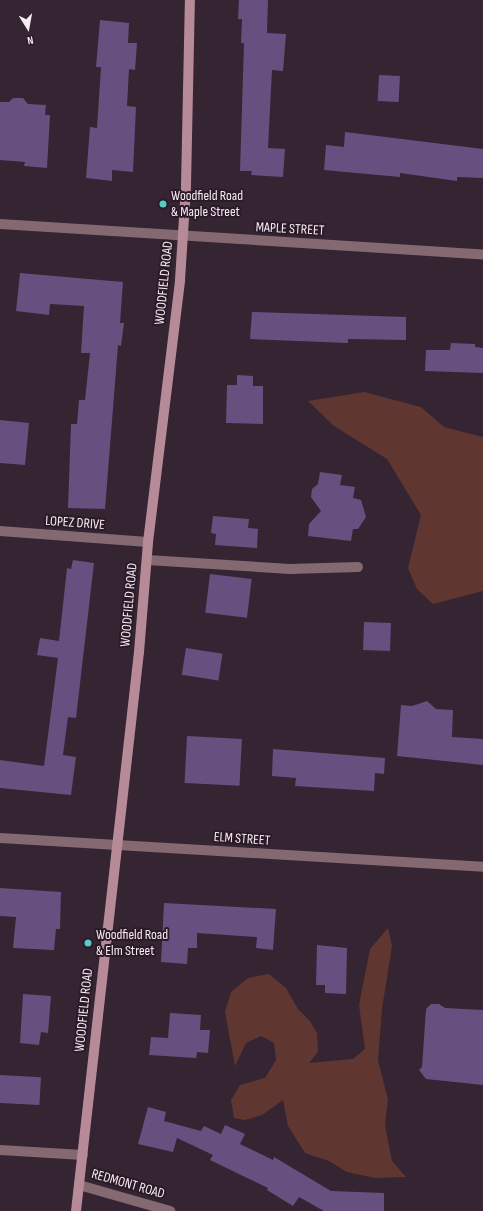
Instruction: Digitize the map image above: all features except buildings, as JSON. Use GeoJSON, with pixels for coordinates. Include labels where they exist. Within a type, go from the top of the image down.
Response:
{"type":"FeatureCollection","features":[{"type":"Feature","properties":{"kind":"main road","name":"WOODFIELD ROAD"},"geometry":{"type":"LineString","coordinates":[[76,1211],[148,542],[183,236],[190,0]]}},
{"type":"Feature","properties":{"kind":"street","name":"MAPLE STREET"},"geometry":{"type":"LineString","coordinates":[[0,224],[483,254]]}},
{"type":"Feature","properties":{"kind":"street","name":"LOPEZ DRIVE"},"geometry":{"type":"LineString","coordinates":[[0,531],[148,542]]}},
{"type":"Feature","properties":{"kind":"street"},"geometry":{"type":"LineString","coordinates":[[147,560],[290,569],[358,567]]}},
{"type":"Feature","properties":{"kind":"street","name":"ELM STREET"},"geometry":{"type":"LineString","coordinates":[[0,838],[483,867]]}},
{"type":"Feature","properties":{"kind":"street"},"geometry":{"type":"LineString","coordinates":[[0,1150],[82,1155]]}},
{"type":"Feature","properties":{"kind":"street","name":"REDMONT ROAD"},"geometry":{"type":"LineString","coordinates":[[79,1185],[170,1211]]}},
{"type":"Feature","properties":{"kind":"shaded area"},"geometry":{"type":"Polygon","coordinates":[[[364,392],[421,407],[444,427],[483,437],[483,591],[433,604],[417,589],[408,568],[421,515],[387,459],[334,426],[308,401],[364,392]]]}},
{"type":"Feature","properties":{"kind":"shaded area"},"geometry":{"type":"Polygon","coordinates":[[[388,928],[392,946],[382,1009],[378,1060],[388,1100],[385,1125],[392,1161],[406,1177],[375,1178],[347,1172],[329,1161],[305,1153],[288,1126],[283,1100],[262,1115],[245,1120],[234,1118],[231,1100],[240,1085],[265,1078],[276,1060],[274,1043],[261,1036],[246,1043],[235,1066],[225,1012],[231,992],[248,978],[269,974],[286,988],[298,1009],[310,1021],[317,1033],[318,1052],[309,1063],[353,1059],[365,1049],[359,1005],[370,949],[388,928]]]}},
{"type":"Feature","properties":{"kind":"place","name":"Woodfield Road & Maple Street"},"geometry":{"type":"Point","coordinates":[163,204]}},
{"type":"Feature","properties":{"kind":"place","name":"Woodfield Road & Elm Street"},"geometry":{"type":"Point","coordinates":[88,943]}}]}
